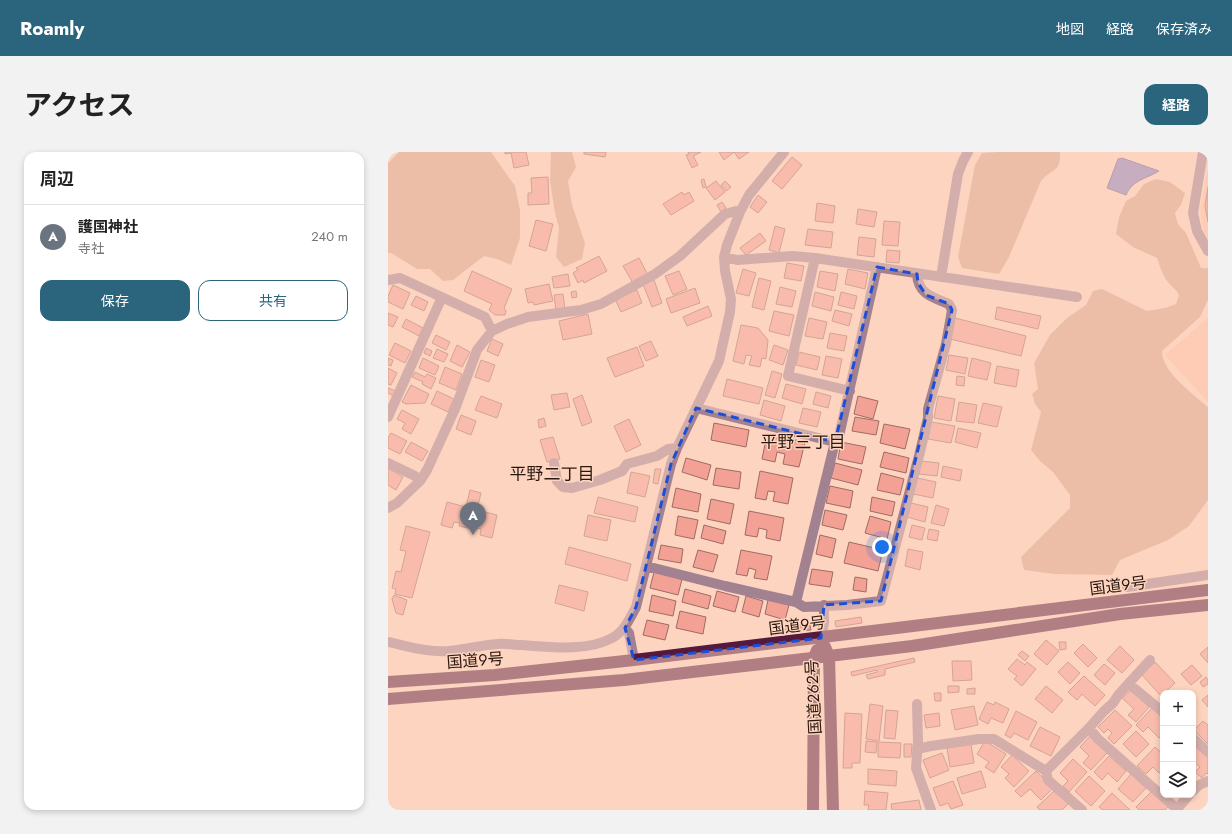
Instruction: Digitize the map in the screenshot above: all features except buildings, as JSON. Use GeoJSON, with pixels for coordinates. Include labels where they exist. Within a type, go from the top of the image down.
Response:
{"type":"FeatureCollection","features":[{"type":"Feature","properties":{"kind":"highway","name":"国道9号"},"geometry":{"type":"LineString","coordinates":[[388,682],[495,675],[634,660],[1208,590]]}},
{"type":"Feature","properties":{"kind":"highway","name":"国道9号"},"geometry":{"type":"LineString","coordinates":[[388,699],[624,680],[912,646],[1120,614],[1208,605]]}},
{"type":"Feature","properties":{"kind":"highway","name":"国道262号"},"geometry":{"type":"LineString","coordinates":[[821,638],[829,656],[833,810]]}},
{"type":"Feature","properties":{"kind":"highway","name":"国道262号"},"geometry":{"type":"LineString","coordinates":[[813,810],[814,657],[821,638]]}},
{"type":"Feature","properties":{"kind":"street"},"geometry":{"type":"LineString","coordinates":[[388,642],[448,652],[497,644],[573,647],[597,644],[613,638],[625,628],[636,607],[671,464],[718,361],[730,312],[730,298],[724,271],[724,257],[727,245],[740,212],[749,195],[784,152]]}},
{"type":"Feature","properties":{"kind":"street"},"geometry":{"type":"LineString","coordinates":[[941,277],[958,174],[968,152]]}},
{"type":"Feature","properties":{"kind":"street"},"geometry":{"type":"LineString","coordinates":[[1203,152],[1193,213],[1197,231],[1208,251]]}},
{"type":"Feature","properties":{"kind":"street"},"geometry":{"type":"LineString","coordinates":[[388,508],[397,503],[420,481],[428,470],[455,409],[477,350],[492,331],[528,317],[581,310],[601,304],[655,274],[680,256],[725,214],[736,211],[740,212]]}},
{"type":"Feature","properties":{"kind":"street"},"geometry":{"type":"LineString","coordinates":[[724,257],[737,260],[793,256],[815,258],[1077,297]]}},
{"type":"Feature","properties":{"kind":"street"},"geometry":{"type":"LineString","coordinates":[[815,258],[788,376],[850,391]]}},
{"type":"Feature","properties":{"kind":"street"},"geometry":{"type":"LineString","coordinates":[[796,602],[835,442],[839,436],[850,391],[877,267]]}},
{"type":"Feature","properties":{"kind":"street"},"geometry":{"type":"LineString","coordinates":[[646,566],[796,602],[804,607],[847,605],[881,601],[919,456],[928,418],[928,409],[946,344],[952,310],[949,304],[926,295],[918,283],[917,274]]}},
{"type":"Feature","properties":{"kind":"street"},"geometry":{"type":"LineString","coordinates":[[388,280],[400,278],[485,317],[492,331]]}},
{"type":"Feature","properties":{"kind":"street"},"geometry":{"type":"LineString","coordinates":[[388,418],[442,297]]}},
{"type":"Feature","properties":{"kind":"street"},"geometry":{"type":"LineString","coordinates":[[696,408],[835,442]]}},
{"type":"Feature","properties":{"kind":"street"},"geometry":{"type":"LineString","coordinates":[[554,463],[557,481],[563,487],[572,488],[600,480],[622,471],[627,464],[658,456],[668,449],[677,448]]}},
{"type":"Feature","properties":{"kind":"street"},"geometry":{"type":"LineString","coordinates":[[388,463],[415,476],[420,481]]}},
{"type":"Feature","properties":{"kind":"street"},"geometry":{"type":"LineString","coordinates":[[1127,587],[1208,575]]}},
{"type":"Feature","properties":{"kind":"street"},"geometry":{"type":"LineString","coordinates":[[821,638],[824,622],[824,605]]}},
{"type":"Feature","properties":{"kind":"street"},"geometry":{"type":"LineString","coordinates":[[625,628],[629,633],[634,660]]}},
{"type":"Feature","properties":{"kind":"street"},"geometry":{"type":"LineString","coordinates":[[1046,771],[1113,703],[1119,694],[1150,660]]}},
{"type":"Feature","properties":{"kind":"street"},"geometry":{"type":"LineString","coordinates":[[1129,684],[1160,710]]}},
{"type":"Feature","properties":{"kind":"street"},"geometry":{"type":"LineString","coordinates":[[917,704],[916,768],[931,810]]}},
{"type":"Feature","properties":{"kind":"street"},"geometry":{"type":"LineString","coordinates":[[1088,728],[1098,739],[1177,810],[1187,798]]}},
{"type":"Feature","properties":{"kind":"street"},"geometry":{"type":"LineString","coordinates":[[917,749],[978,739],[994,739],[1046,771],[1048,780],[1082,810]]}},
{"type":"Feature","properties":{"kind":"street"},"geometry":{"type":"LineString","coordinates":[[1196,741],[1208,752]]}},
{"type":"Feature","properties":{"kind":"street"},"geometry":{"type":"LineString","coordinates":[[1196,789],[1208,781]]}},
{"type":"Feature","properties":{"kind":"highlighted area"},"geometry":{"type":"Polygon","coordinates":[[[877,267],[917,274],[918,283],[926,295],[949,304],[952,310],[881,601],[824,605],[821,638],[634,660],[625,628],[636,607],[671,464],[696,408],[835,442],[877,267]]]}},
{"type":"Feature","properties":{"kind":"shaded area"},"geometry":{"type":"Polygon","coordinates":[[[399,152],[491,152],[515,186],[520,210],[520,238],[511,265],[497,259],[484,256],[453,280],[443,281],[430,269],[417,269],[391,253],[388,253],[388,163],[399,152]]]}},
{"type":"Feature","properties":{"kind":"shaded area"},"geometry":{"type":"Polygon","coordinates":[[[551,152],[572,152],[576,167],[568,181],[572,205],[585,243],[582,259],[564,267],[556,257],[559,228],[550,181],[551,152]]]}},
{"type":"Feature","properties":{"kind":"shaded area"},"geometry":{"type":"Polygon","coordinates":[[[1060,152],[1059,164],[1055,170],[1041,181],[1009,257],[999,274],[962,268],[958,257],[975,165],[982,153],[1060,152]]]}},
{"type":"Feature","properties":{"kind":"shaded area"},"geometry":{"type":"Polygon","coordinates":[[[1122,158],[1159,171],[1140,180],[1132,186],[1126,195],[1107,188],[1118,159],[1122,158]]]}},
{"type":"Feature","properties":{"kind":"shaded area"},"geometry":{"type":"Polygon","coordinates":[[[1208,168],[1208,239],[1203,229],[1200,211],[1208,168]]]}},
{"type":"Feature","properties":{"kind":"shaded area"},"geometry":{"type":"Polygon","coordinates":[[[1156,179],[1170,182],[1185,193],[1181,205],[1175,213],[1178,224],[1186,233],[1201,268],[1208,268],[1208,300],[1200,317],[1162,351],[1163,359],[1173,375],[1208,407],[1208,500],[1189,526],[1168,540],[1120,560],[1112,575],[1054,574],[1024,570],[1021,557],[1070,508],[1070,495],[1053,472],[1040,461],[1031,450],[1041,412],[1035,404],[1032,394],[1038,389],[1034,363],[1050,335],[1067,318],[1086,305],[1093,291],[1102,289],[1147,311],[1165,308],[1176,304],[1179,295],[1165,277],[1157,258],[1133,247],[1116,234],[1119,217],[1126,201],[1135,196],[1144,184],[1156,179]]]}},
{"type":"Feature","properties":{"kind":"shaded area"},"geometry":{"type":"Polygon","coordinates":[[[1208,318],[1208,402],[1165,355],[1208,318]]]}},
{"type":"Feature","properties":{"kind":"place","name":"護国神社"},"geometry":{"type":"Point","coordinates":[473,535]}},
{"type":"Feature","properties":{"kind":"district","name":"平野三丁目"},"geometry":{"type":"Point","coordinates":[803,442]}},
{"type":"Feature","properties":{"kind":"district","name":"平野二丁目"},"geometry":{"type":"Point","coordinates":[552,474]}}]}
